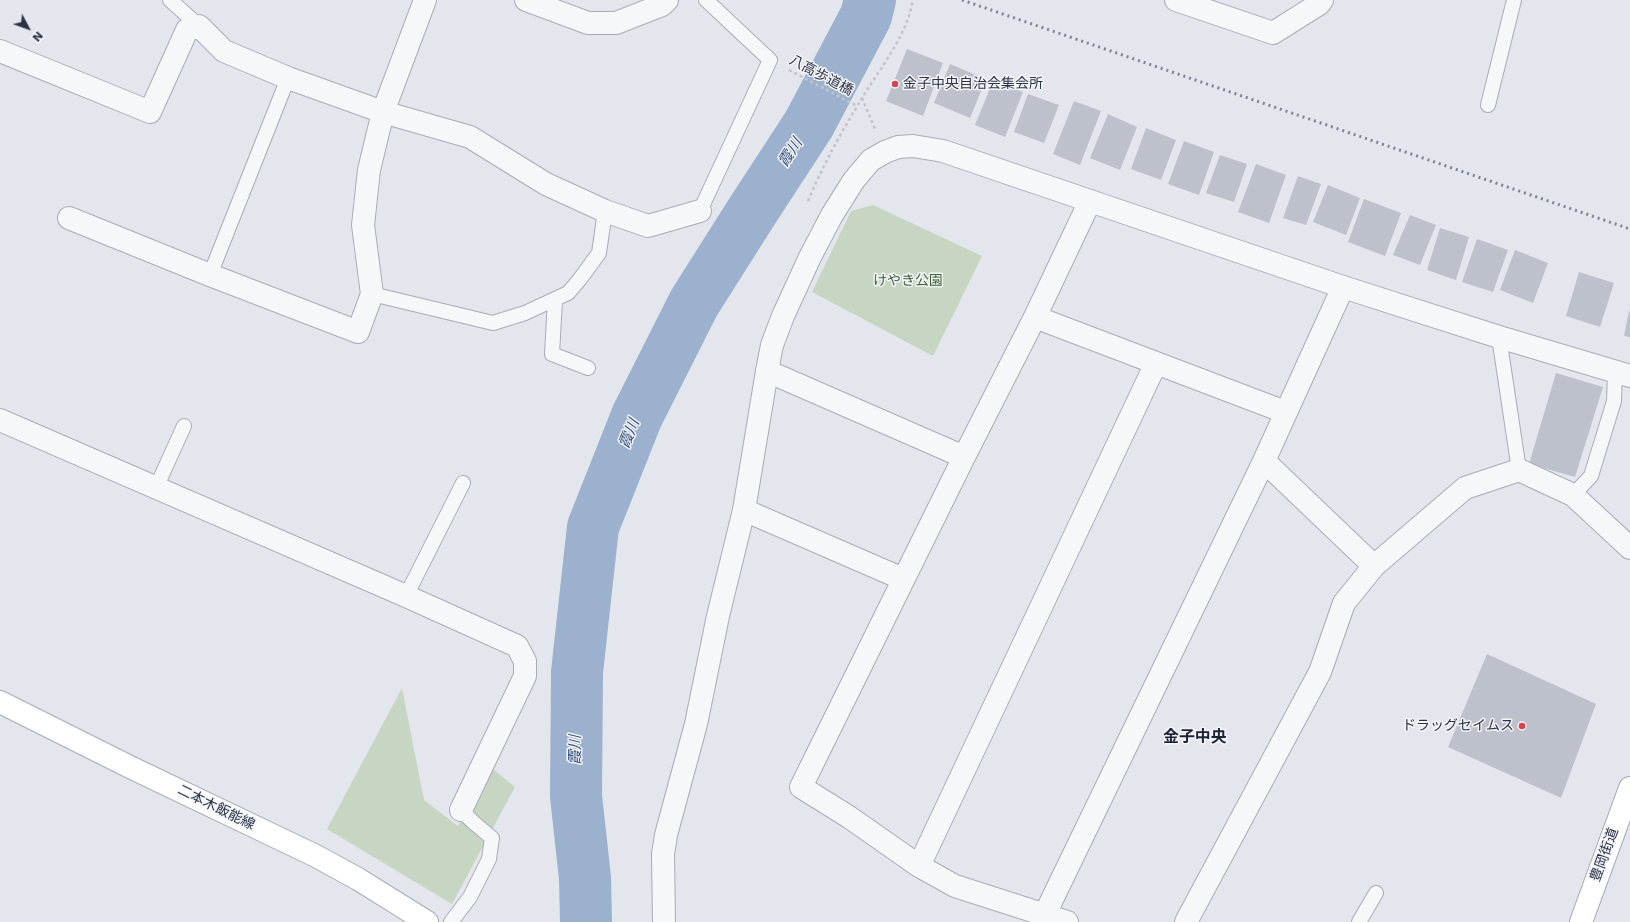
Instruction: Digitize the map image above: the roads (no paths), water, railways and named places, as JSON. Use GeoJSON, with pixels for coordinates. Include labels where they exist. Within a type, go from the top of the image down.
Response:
{"type":"FeatureCollection","features":[{"type":"Feature","properties":{"kind":"main road","name":"二本木飯能線"},"geometry":{"type":"LineString","coordinates":[[0,702],[316,856],[358,879],[427,922]]}},
{"type":"Feature","properties":{"kind":"main road","name":"豊岡街道"},"geometry":{"type":"LineString","coordinates":[[1581,922],[1630,788]]}},
{"type":"Feature","properties":{"kind":"street"},"geometry":{"type":"LineString","coordinates":[[69,218],[210,276],[358,332],[372,294],[363,225],[369,170],[383,112],[425,0]]}},
{"type":"Feature","properties":{"kind":"street"},"geometry":{"type":"LineString","coordinates":[[526,0],[588,23],[616,23],[662,5],[667,0]]}},
{"type":"Feature","properties":{"kind":"street"},"geometry":{"type":"LineString","coordinates":[[1176,0],[1273,32],[1319,4],[1322,0]]}},
{"type":"Feature","properties":{"kind":"street"},"geometry":{"type":"LineString","coordinates":[[0,52],[150,112],[187,30],[199,26],[224,51],[288,78],[383,112],[470,137],[546,184],[605,211],[648,226],[700,211]]}},
{"type":"Feature","properties":{"kind":"street"},"geometry":{"type":"LineString","coordinates":[[664,922],[663,854],[666,835],[696,724],[718,616],[744,510],[772,344],[810,257],[832,215],[854,180],[872,160],[885,152],[898,147],[913,146],[943,151],[1344,287],[1499,337],[1622,374]]}},
{"type":"Feature","properties":{"kind":"street"},"geometry":{"type":"LineString","coordinates":[[1067,922],[1042,918],[955,886],[919,866],[849,817],[801,787],[903,579],[1035,317],[1090,201]]}},
{"type":"Feature","properties":{"kind":"street"},"geometry":{"type":"LineString","coordinates":[[1042,918],[1264,461],[1285,412],[1344,287]]}},
{"type":"Feature","properties":{"kind":"street"},"geometry":{"type":"LineString","coordinates":[[1035,317],[1285,412]]}},
{"type":"Feature","properties":{"kind":"street"},"geometry":{"type":"LineString","coordinates":[[919,866],[1156,363]]}},
{"type":"Feature","properties":{"kind":"street"},"geometry":{"type":"LineString","coordinates":[[767,371],[964,457]]}},
{"type":"Feature","properties":{"kind":"street"},"geometry":{"type":"LineString","coordinates":[[0,420],[406,596],[517,646],[525,661],[525,676],[461,810]]}},
{"type":"Feature","properties":{"kind":"street"},"geometry":{"type":"LineString","coordinates":[[1264,461],[1374,566]]}},
{"type":"Feature","properties":{"kind":"street"},"geometry":{"type":"LineString","coordinates":[[1186,922],[1320,672],[1344,603],[1374,566],[1465,488],[1519,470],[1573,495],[1630,548]]}},
{"type":"Feature","properties":{"kind":"street"},"geometry":{"type":"LineString","coordinates":[[744,510],[903,579]]}},
{"type":"Feature","properties":{"kind":"lane"},"geometry":{"type":"LineString","coordinates":[[170,0],[199,26]]}},
{"type":"Feature","properties":{"kind":"lane"},"geometry":{"type":"LineString","coordinates":[[700,211],[770,60],[706,0]]}},
{"type":"Feature","properties":{"kind":"lane"},"geometry":{"type":"LineString","coordinates":[[1488,105],[1514,0]]}},
{"type":"Feature","properties":{"kind":"lane"},"geometry":{"type":"LineString","coordinates":[[210,276],[288,78]]}},
{"type":"Feature","properties":{"kind":"lane"},"geometry":{"type":"LineString","coordinates":[[372,294],[493,324],[526,313],[568,293],[599,253],[605,211]]}},
{"type":"Feature","properties":{"kind":"lane"},"geometry":{"type":"LineString","coordinates":[[555,300],[552,354],[588,368]]}},
{"type":"Feature","properties":{"kind":"lane"},"geometry":{"type":"LineString","coordinates":[[1499,337],[1519,470]]}},
{"type":"Feature","properties":{"kind":"lane"},"geometry":{"type":"LineString","coordinates":[[1573,495],[1591,476],[1622,374]]}},
{"type":"Feature","properties":{"kind":"lane"},"geometry":{"type":"LineString","coordinates":[[156,488],[184,426]]}},
{"type":"Feature","properties":{"kind":"lane"},"geometry":{"type":"LineString","coordinates":[[406,596],[463,483]]}},
{"type":"Feature","properties":{"kind":"lane"},"geometry":{"type":"LineString","coordinates":[[451,922],[470,897],[489,859],[492,838],[461,810]]}},
{"type":"Feature","properties":{"kind":"lane"},"geometry":{"type":"LineString","coordinates":[[1359,922],[1376,893]]}},
{"type":"Feature","properties":{"kind":"waterway","name":"霞川"},"geometry":{"type":"LineString","coordinates":[[586,922],[585,878],[576,796],[577,672],[593,527],[637,416],[694,303],[809,124],[866,16],[870,0]]}},
{"type":"Feature","properties":{"kind":"railway"},"geometry":{"type":"LineString","coordinates":[[962,0],[1630,229]]}},
{"type":"Feature","properties":{"kind":"place","name":"金子中央自治会集会所"},"geometry":{"type":"Point","coordinates":[895,84]}},
{"type":"Feature","properties":{"kind":"place","name":"ドラッグセイムス"},"geometry":{"type":"Point","coordinates":[1522,726]}},
{"type":"Feature","properties":{"kind":"district","name":"金子中央"},"geometry":{"type":"Point","coordinates":[1195,738]}},
{"type":"Feature","properties":{"kind":"park label","name":"けやき公園"},"geometry":{"type":"Point","coordinates":[908,281]}}]}
